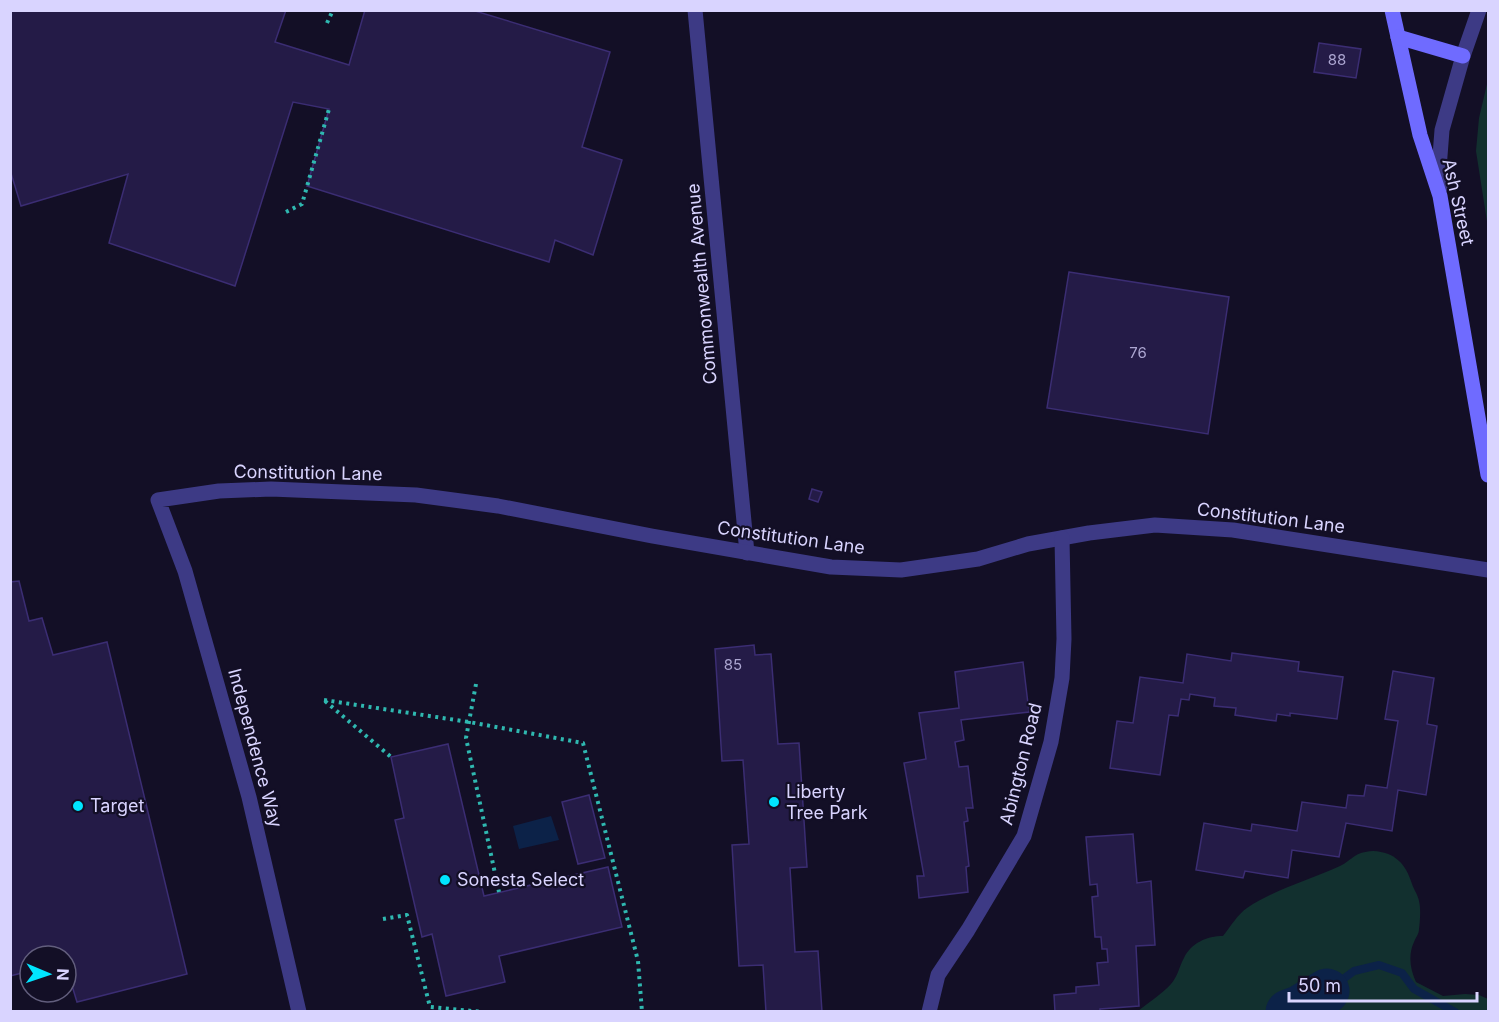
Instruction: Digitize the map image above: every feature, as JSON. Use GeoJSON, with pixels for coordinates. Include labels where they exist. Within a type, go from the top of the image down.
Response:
{"type":"FeatureCollection","features":[{"type":"Feature","properties":{"kind":"street","name":"Commonwealth Avenue"},"geometry":{"type":"LineString","coordinates":[[695,10],[747,553]]}},
{"type":"Feature","properties":{"kind":"street","name":"Ash Street"},"geometry":{"type":"LineString","coordinates":[[1392,10],[1420,135],[1440,196],[1488,475]]}},
{"type":"Feature","properties":{"kind":"street"},"geometry":{"type":"LineString","coordinates":[[1440,196],[1438,169],[1442,130],[1479,10]]}},
{"type":"Feature","properties":{"kind":"street"},"geometry":{"type":"LineString","coordinates":[[1398,37],[1463,57]]}},
{"type":"Feature","properties":{"kind":"street","name":"Constitution Lane"},"geometry":{"type":"LineString","coordinates":[[158,500],[219,491],[271,489],[416,495],[498,506],[652,537],[831,567],[902,570],[978,559],[1028,544],[1155,525],[1233,530],[1488,570]]}},
{"type":"Feature","properties":{"kind":"street","name":"Independence Way"},"geometry":{"type":"LineString","coordinates":[[158,500],[185,571],[249,797],[299,1011]]}},
{"type":"Feature","properties":{"kind":"street","name":"Abington Road"},"geometry":{"type":"LineString","coordinates":[[929,1011],[938,975],[968,930],[1024,836],[1051,742],[1064,639],[1062,538]]}},
{"type":"Feature","properties":{"kind":"path"},"geometry":{"type":"LineString","coordinates":[[327,23],[333,10]]}},
{"type":"Feature","properties":{"kind":"path"},"geometry":{"type":"LineString","coordinates":[[286,213],[302,204],[329,109]]}},
{"type":"Feature","properties":{"kind":"path"},"geometry":{"type":"LineString","coordinates":[[476,684],[466,738],[499,892]]}},
{"type":"Feature","properties":{"kind":"path"},"geometry":{"type":"LineString","coordinates":[[391,757],[324,700],[469,722],[583,743],[638,961],[642,1011]]}},
{"type":"Feature","properties":{"kind":"path"},"geometry":{"type":"LineString","coordinates":[[383,919],[407,915],[430,1007],[483,1011]]}},
{"type":"Feature","properties":{"kind":"green space"},"geometry":{"type":"Polygon","coordinates":[[[1488,80],[1488,228],[1476,151],[1479,118],[1488,80]]]}},
{"type":"Feature","properties":{"kind":"green space"},"geometry":{"type":"Polygon","coordinates":[[[1373,851],[1388,854],[1403,865],[1418,899],[1419,931],[1410,957],[1416,982],[1443,996],[1479,995],[1488,999],[1488,1011],[1138,1011],[1171,984],[1187,953],[1195,944],[1211,937],[1223,936],[1247,908],[1281,890],[1340,866],[1358,854],[1373,851]]]}},
{"type":"Feature","properties":{"kind":"water"},"geometry":{"type":"Polygon","coordinates":[[[551,816],[559,840],[519,849],[513,826],[551,816]]]}},
{"type":"Feature","properties":{"kind":"building"},"geometry":{"type":"Polygon","coordinates":[[[10,10],[286,10],[275,42],[349,65],[365,10],[472,10],[610,52],[582,147],[622,160],[593,255],[555,240],[549,262],[307,186],[329,109],[293,102],[235,286],[109,243],[128,174],[21,206],[10,170],[10,10]]]}},
{"type":"Feature","properties":{"kind":"building"},"geometry":{"type":"Polygon","coordinates":[[[1319,43],[1361,49],[1356,78],[1314,72],[1319,43]]]}},
{"type":"Feature","properties":{"kind":"building"},"geometry":{"type":"Polygon","coordinates":[[[1069,272],[1229,297],[1208,434],[1047,408],[1069,272]]]}},
{"type":"Feature","properties":{"kind":"building"},"geometry":{"type":"Polygon","coordinates":[[[812,489],[822,492],[818,502],[809,499],[812,489]]]}},
{"type":"Feature","properties":{"kind":"building","name":"Target"},"geometry":{"type":"Polygon","coordinates":[[[19,581],[29,621],[42,618],[53,655],[107,642],[187,974],[78,1002],[78,944],[18,944],[18,974],[10,976],[10,582],[19,581]]]}},
{"type":"Feature","properties":{"kind":"building","name":"Liberty Tree Park"},"geometry":{"type":"Polygon","coordinates":[[[754,645],[755,655],[771,654],[778,744],[799,743],[807,867],[790,868],[795,952],[818,951],[822,1012],[766,1012],[763,965],[739,966],[732,845],[749,844],[743,760],[722,761],[715,649],[754,645]]]}},
{"type":"Feature","properties":{"kind":"building"},"geometry":{"type":"Polygon","coordinates":[[[1232,653],[1299,662],[1298,671],[1343,677],[1337,719],[1290,713],[1290,716],[1277,714],[1276,721],[1235,715],[1236,708],[1214,706],[1215,698],[1190,694],[1189,700],[1181,699],[1178,716],[1169,715],[1160,775],[1110,768],[1117,721],[1133,723],[1140,677],[1183,683],[1187,654],[1231,661],[1232,653]]]}},
{"type":"Feature","properties":{"kind":"building"},"geometry":{"type":"Polygon","coordinates":[[[1023,662],[1029,712],[961,720],[964,740],[955,742],[959,767],[968,766],[973,808],[966,808],[968,821],[964,822],[969,866],[966,867],[968,892],[919,898],[917,876],[924,876],[904,763],[926,759],[919,713],[959,708],[955,672],[1023,662]]]}},
{"type":"Feature","properties":{"kind":"building"},"geometry":{"type":"Polygon","coordinates":[[[1393,671],[1434,678],[1427,724],[1437,726],[1426,795],[1398,790],[1392,831],[1346,823],[1339,857],[1292,850],[1288,878],[1245,871],[1243,878],[1196,870],[1204,823],[1251,831],[1252,824],[1297,831],[1302,802],[1346,808],[1348,795],[1364,796],[1366,785],[1387,788],[1398,721],[1385,719],[1393,671]]]}},
{"type":"Feature","properties":{"kind":"building","name":"Sonesta Select"},"geometry":{"type":"Polygon","coordinates":[[[448,744],[484,896],[608,867],[622,927],[499,956],[505,982],[446,996],[432,934],[422,937],[395,820],[404,818],[391,757],[448,744]]]}},
{"type":"Feature","properties":{"kind":"building"},"geometry":{"type":"Polygon","coordinates":[[[589,795],[605,858],[578,864],[562,802],[589,795]]]}},
{"type":"Feature","properties":{"kind":"building"},"geometry":{"type":"Polygon","coordinates":[[[1133,834],[1137,883],[1151,881],[1155,945],[1136,946],[1139,1006],[1100,1009],[1100,1012],[1055,1012],[1054,995],[1076,993],[1076,987],[1099,985],[1097,963],[1108,962],[1107,949],[1102,949],[1101,937],[1095,937],[1092,897],[1098,896],[1097,884],[1090,885],[1086,837],[1133,834]]]}},
{"type":"Feature","properties":{"kind":"waterway"},"geometry":{"type":"LineString","coordinates":[[1327,991],[1354,971],[1379,965],[1402,973],[1414,989],[1455,1012]]}},
{"type":"Feature","properties":{"kind":"waterway"},"geometry":{"type":"LineString","coordinates":[[1288,1012],[1327,991]]}},
{"type":"Feature","properties":{"kind":"place","name":"Liberty Tree Park"},"geometry":{"type":"Point","coordinates":[774,802]}},
{"type":"Feature","properties":{"kind":"place","name":"Target"},"geometry":{"type":"Point","coordinates":[78,806]}},
{"type":"Feature","properties":{"kind":"place","name":"Sonesta Select"},"geometry":{"type":"Point","coordinates":[445,880]}}]}
